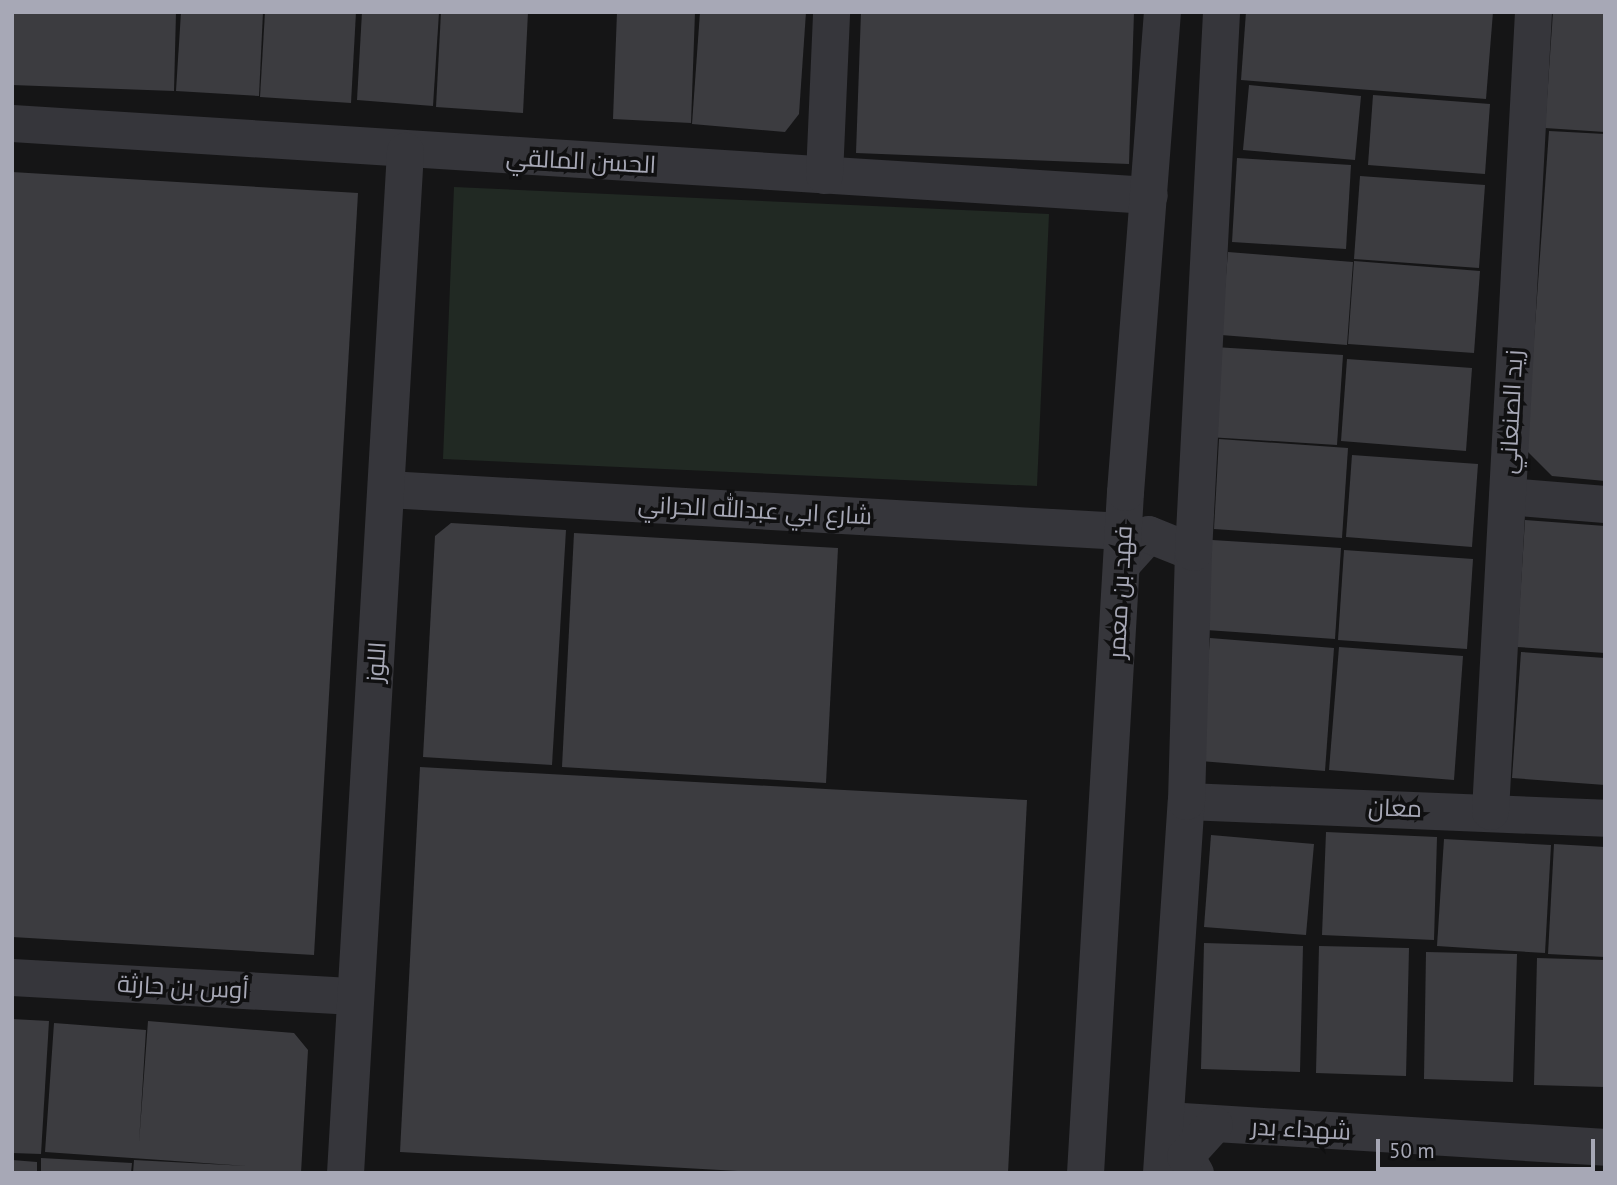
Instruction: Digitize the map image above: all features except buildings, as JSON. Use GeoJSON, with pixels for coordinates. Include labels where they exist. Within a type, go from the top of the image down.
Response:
{"type":"FeatureCollection","features":[{"type":"Feature","properties":{"kind":"street"},"geometry":{"type":"LineString","coordinates":[[824,175],[831,12]]}},
{"type":"Feature","properties":{"kind":"street","name":"فهد بن معمر"},"geometry":{"type":"LineString","coordinates":[[1085,1173],[1125,492],[1162,12]]}},
{"type":"Feature","properties":{"kind":"street"},"geometry":{"type":"LineString","coordinates":[[1161,1173],[1186,801],[1195,495],[1221,12]]}},
{"type":"Feature","properties":{"kind":"street","name":"زيد الصنعاني"},"geometry":{"type":"LineString","coordinates":[[1490,811],[1533,12]]}},
{"type":"Feature","properties":{"kind":"street","name":"الحسن المالقي"},"geometry":{"type":"LineString","coordinates":[[12,123],[405,151],[1149,195]]}},
{"type":"Feature","properties":{"kind":"street","name":"اللوز"},"geometry":{"type":"LineString","coordinates":[[345,1173],[405,151]]}},
{"type":"Feature","properties":{"kind":"street","name":"شارع ابي عبدالله الحراني"},"geometry":{"type":"LineString","coordinates":[[387,489],[1123,546]]}},
{"type":"Feature","properties":{"kind":"street"},"geometry":{"type":"LineString","coordinates":[[1125,492],[1156,515],[1195,495]]}},
{"type":"Feature","properties":{"kind":"street"},"geometry":{"type":"LineString","coordinates":[[1507,496],[1605,504]]}},
{"type":"Feature","properties":{"kind":"street"},"geometry":{"type":"LineString","coordinates":[[1123,546],[1148,534],[1193,552]]}},
{"type":"Feature","properties":{"kind":"street","name":"معان"},"geometry":{"type":"LineString","coordinates":[[1186,801],[1490,811],[1605,818]]}},
{"type":"Feature","properties":{"kind":"street","name":"أوس بن حارثة"},"geometry":{"type":"LineString","coordinates":[[12,977],[354,996]]}},
{"type":"Feature","properties":{"kind":"street","name":"شهداء بدر"},"geometry":{"type":"LineString","coordinates":[[1166,1121],[1605,1147]]}},
{"type":"Feature","properties":{"kind":"street"},"geometry":{"type":"LineString","coordinates":[[1195,1173],[1185,1156],[1214,1124]]}},
{"type":"Feature","properties":{"kind":"shaded area"},"geometry":{"type":"Polygon","coordinates":[[[454,187],[1049,214],[1037,486],[443,459],[454,187]]]}}]}
